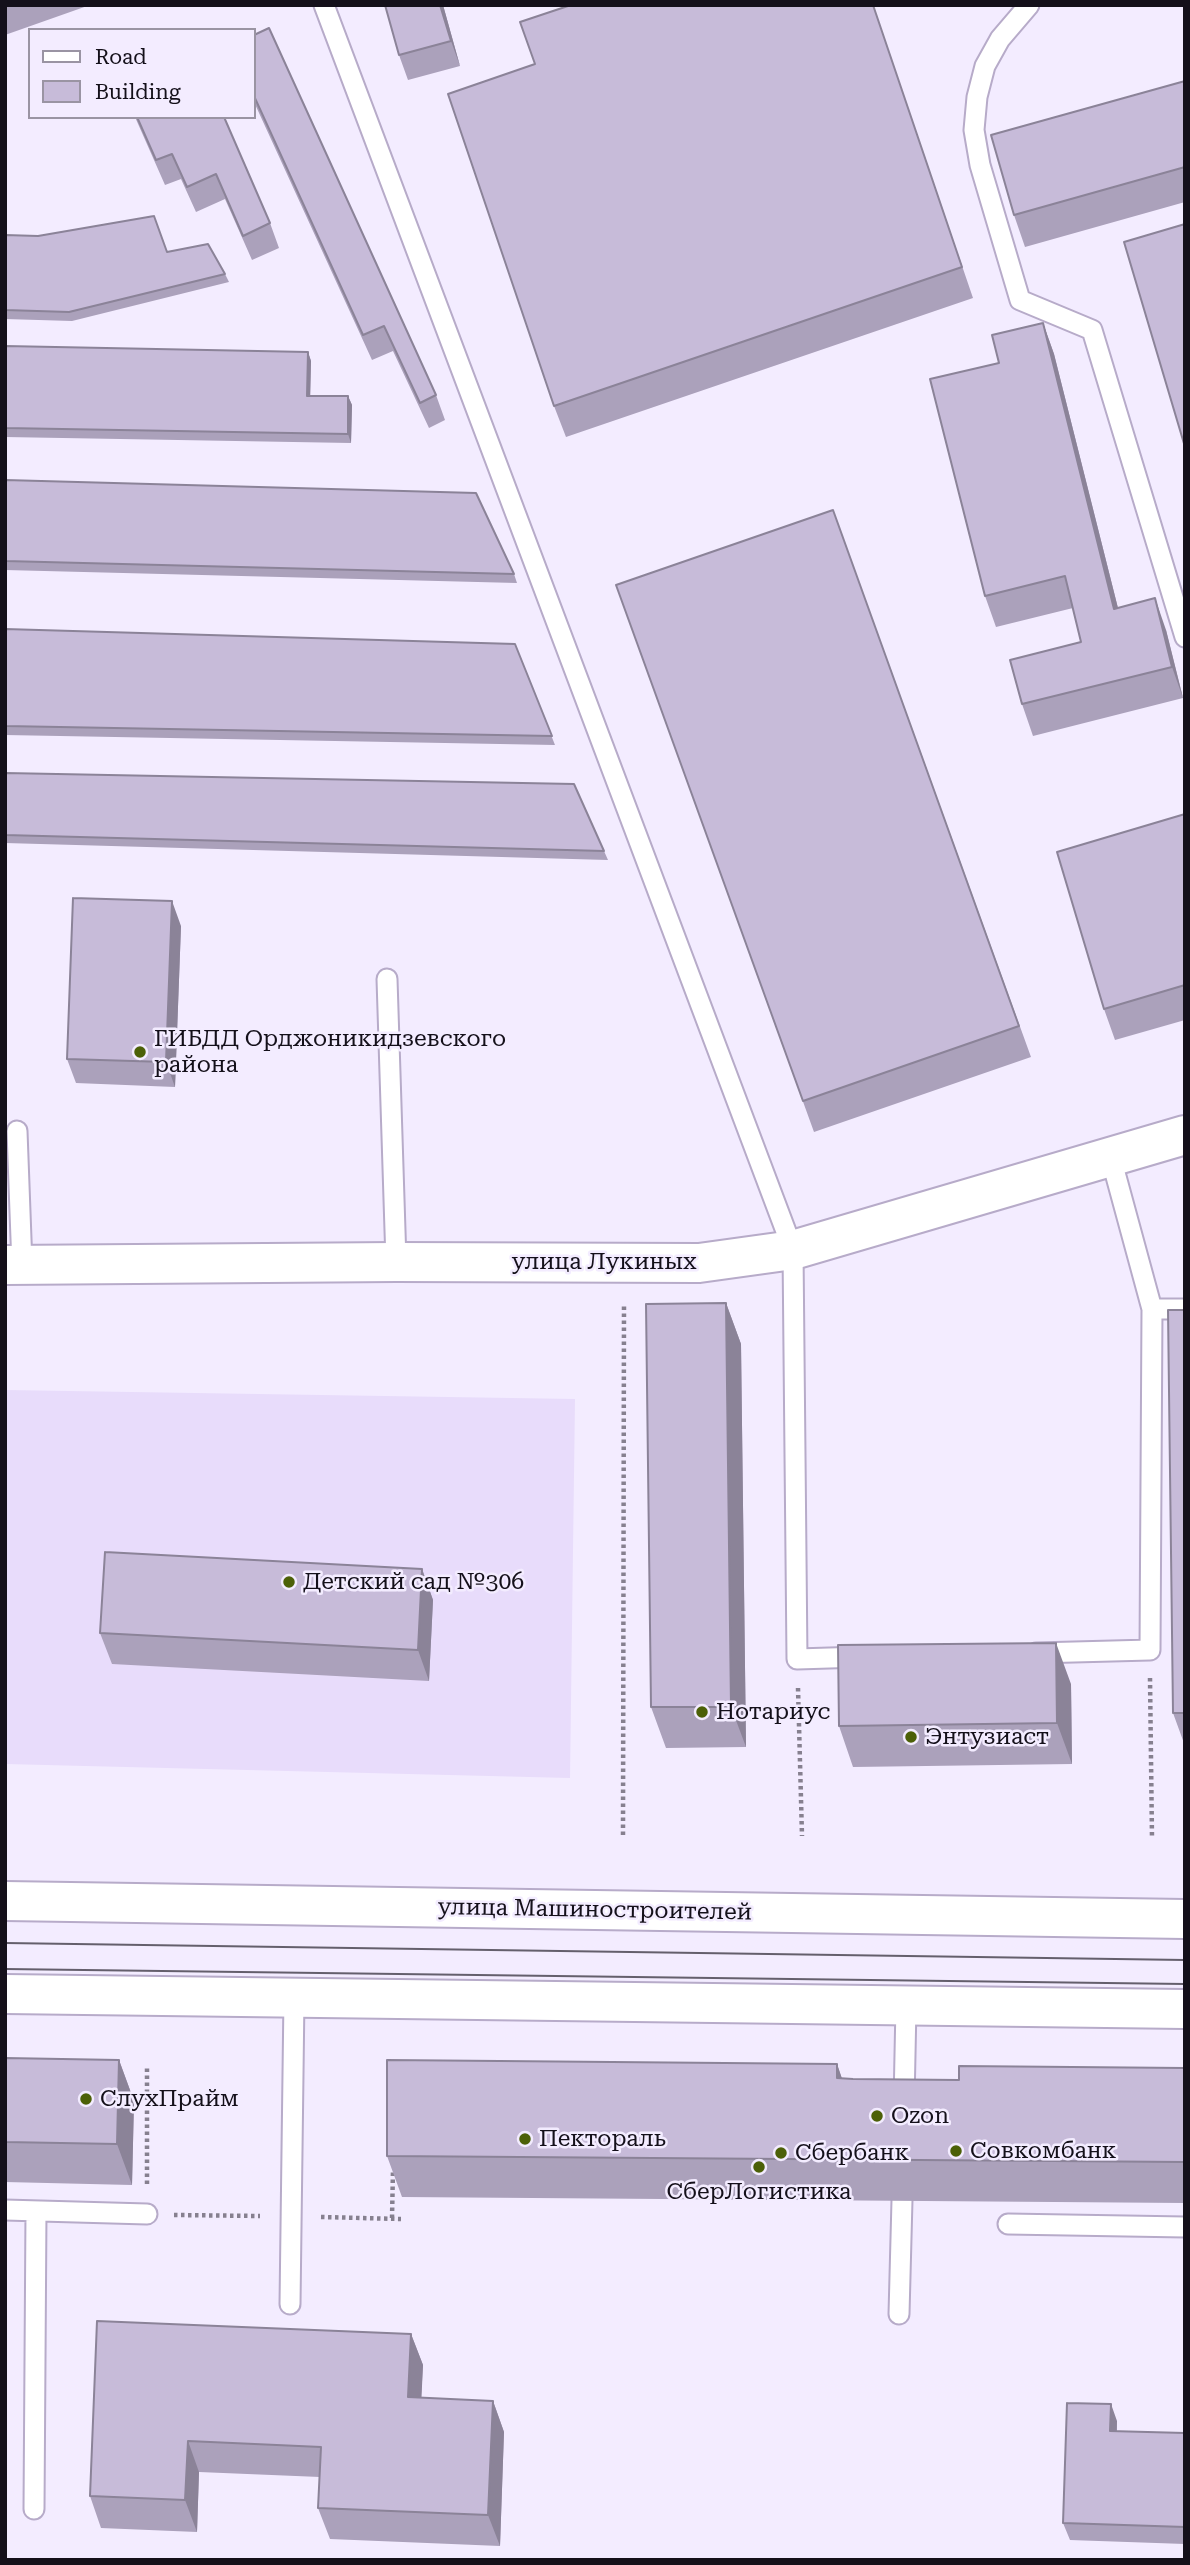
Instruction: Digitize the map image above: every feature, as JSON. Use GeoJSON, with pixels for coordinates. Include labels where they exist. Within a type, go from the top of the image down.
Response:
{"type":"FeatureCollection","features":[{"type":"Feature","properties":{"kind":"main road","name":"улица Лукиных"},"geometry":{"type":"LineString","coordinates":[[14,1266],[396,1262],[699,1263],[793,1250],[1185,1135]]}},
{"type":"Feature","properties":{"kind":"main road","name":"улица Машиностроителей"},"geometry":{"type":"LineString","coordinates":[[5,1901],[1185,1919]]}},
{"type":"Feature","properties":{"kind":"main road"},"geometry":{"type":"LineString","coordinates":[[5,1994],[1185,2009]]}},
{"type":"Feature","properties":{"kind":"lane"},"geometry":{"type":"LineString","coordinates":[[324,5],[793,1250],[797,1659],[878,1657]]}},
{"type":"Feature","properties":{"kind":"lane"},"geometry":{"type":"LineString","coordinates":[[1028,5],[1000,39],[985,66],[977,97],[974,130],[980,165],[1020,300],[1092,330],[1185,637]]}},
{"type":"Feature","properties":{"kind":"lane"},"geometry":{"type":"LineString","coordinates":[[387,979],[396,1262]]}},
{"type":"Feature","properties":{"kind":"lane"},"geometry":{"type":"LineString","coordinates":[[14,1266],[17,1131]]}},
{"type":"Feature","properties":{"kind":"lane"},"geometry":{"type":"LineString","coordinates":[[1014,1653],[1150,1650],[1152,1309],[1111,1158]]}},
{"type":"Feature","properties":{"kind":"lane"},"geometry":{"type":"LineString","coordinates":[[1152,1309],[1185,1309]]}},
{"type":"Feature","properties":{"kind":"lane"},"geometry":{"type":"LineString","coordinates":[[290,2304],[294,1997]]}},
{"type":"Feature","properties":{"kind":"lane"},"geometry":{"type":"LineString","coordinates":[[904,2120],[906,2006]]}},
{"type":"Feature","properties":{"kind":"lane"},"geometry":{"type":"LineString","coordinates":[[898,2314],[902,2200]]}},
{"type":"Feature","properties":{"kind":"lane"},"geometry":{"type":"LineString","coordinates":[[5,2210],[147,2214]]}},
{"type":"Feature","properties":{"kind":"lane"},"geometry":{"type":"LineString","coordinates":[[34,2510],[36,2211]]}},
{"type":"Feature","properties":{"kind":"lane"},"geometry":{"type":"LineString","coordinates":[[1008,2224],[1185,2227]]}},
{"type":"Feature","properties":{"kind":"path"},"geometry":{"type":"LineString","coordinates":[[623,1835],[624,1263]]}},
{"type":"Feature","properties":{"kind":"path"},"geometry":{"type":"LineString","coordinates":[[1150,1650],[1152,1838]]}},
{"type":"Feature","properties":{"kind":"path"},"geometry":{"type":"LineString","coordinates":[[797,1659],[802,1836]]}},
{"type":"Feature","properties":{"kind":"path"},"geometry":{"type":"LineString","coordinates":[[147,2068],[147,2214]]}},
{"type":"Feature","properties":{"kind":"path"},"geometry":{"type":"LineString","coordinates":[[392,2218],[393,2165]]}},
{"type":"Feature","properties":{"kind":"shaded area","name":"Детский сад №306"},"geometry":{"type":"Polygon","coordinates":[[[5,1390],[575,1399],[570,1778],[5,1764],[5,1390]]]}},
{"type":"Feature","properties":{"kind":"building"},"geometry":{"type":"Polygon","coordinates":[[[385,5],[440,5],[451,41],[399,55],[385,5]]]}},
{"type":"Feature","properties":{"kind":"building"},"geometry":{"type":"Polygon","coordinates":[[[571,5],[873,5],[962,267],[554,406],[448,94],[535,64],[520,22],[571,5]]]}},
{"type":"Feature","properties":{"kind":"building"},"geometry":{"type":"Polygon","coordinates":[[[269,28],[436,395],[420,403],[384,326],[363,335],[256,100],[256,34],[269,28]]]}},
{"type":"Feature","properties":{"kind":"building"},"geometry":{"type":"Polygon","coordinates":[[[1185,81],[1185,167],[1014,215],[991,135],[1185,81]]]}},
{"type":"Feature","properties":{"kind":"building"},"geometry":{"type":"Polygon","coordinates":[[[138,119],[225,119],[270,223],[243,236],[216,174],[187,187],[172,154],[156,160],[138,119]]]}},
{"type":"Feature","properties":{"kind":"building"},"geometry":{"type":"Polygon","coordinates":[[[154,216],[167,252],[208,244],[225,274],[69,312],[5,310],[5,235],[38,236],[154,216]]]}},
{"type":"Feature","properties":{"kind":"building"},"geometry":{"type":"Polygon","coordinates":[[[1185,224],[1185,447],[1124,242],[1185,224]]]}},
{"type":"Feature","properties":{"kind":"building"},"geometry":{"type":"Polygon","coordinates":[[[1043,323],[1114,609],[1155,598],[1172,667],[1022,704],[1010,660],[1081,642],[1065,576],[985,596],[930,379],[999,363],[992,335],[1043,323]]]}},
{"type":"Feature","properties":{"kind":"building"},"geometry":{"type":"Polygon","coordinates":[[[5,346],[308,352],[307,396],[348,396],[348,434],[5,428],[5,346]]]}},
{"type":"Feature","properties":{"kind":"building"},"geometry":{"type":"Polygon","coordinates":[[[5,480],[476,493],[514,574],[5,561],[5,480]]]}},
{"type":"Feature","properties":{"kind":"building"},"geometry":{"type":"Polygon","coordinates":[[[833,510],[1019,1026],[803,1101],[616,585],[833,510]]]}},
{"type":"Feature","properties":{"kind":"building"},"geometry":{"type":"Polygon","coordinates":[[[5,629],[515,644],[552,736],[5,726],[5,629]]]}},
{"type":"Feature","properties":{"kind":"building"},"geometry":{"type":"Polygon","coordinates":[[[5,773],[574,784],[604,851],[5,835],[5,773]]]}},
{"type":"Feature","properties":{"kind":"building"},"geometry":{"type":"Polygon","coordinates":[[[1185,814],[1185,985],[1104,1009],[1057,852],[1185,814]]]}},
{"type":"Feature","properties":{"kind":"building"},"geometry":{"type":"Polygon","coordinates":[[[73,898],[172,901],[166,1062],[67,1059],[73,898]]]}},
{"type":"Feature","properties":{"kind":"building"},"geometry":{"type":"Polygon","coordinates":[[[726,1303],[731,1707],[651,1707],[646,1304],[726,1303]]]}},
{"type":"Feature","properties":{"kind":"building"},"geometry":{"type":"Polygon","coordinates":[[[1168,1310],[1185,1310],[1185,1713],[1173,1713],[1168,1310]]]}},
{"type":"Feature","properties":{"kind":"building"},"geometry":{"type":"Polygon","coordinates":[[[105,1552],[422,1569],[418,1650],[100,1633],[105,1552]]]}},
{"type":"Feature","properties":{"kind":"building"},"geometry":{"type":"Polygon","coordinates":[[[1056,1643],[1057,1723],[839,1726],[838,1645],[1056,1643]]]}},
{"type":"Feature","properties":{"kind":"building"},"geometry":{"type":"Polygon","coordinates":[[[5,2058],[119,2060],[117,2144],[5,2142],[5,2058]]]}},
{"type":"Feature","properties":{"kind":"building"},"geometry":{"type":"Polygon","coordinates":[[[387,2060],[837,2064],[837,2078],[853,2079],[959,2080],[959,2066],[1185,2068],[1185,2162],[387,2156],[387,2060]]]}},
{"type":"Feature","properties":{"kind":"building"},"geometry":{"type":"Polygon","coordinates":[[[97,2321],[411,2334],[408,2397],[493,2401],[488,2515],[318,2508],[321,2447],[188,2441],[185,2500],[90,2496],[97,2321]]]}},
{"type":"Feature","properties":{"kind":"building"},"geometry":{"type":"Polygon","coordinates":[[[1067,2403],[1111,2404],[1110,2431],[1185,2433],[1185,2527],[1063,2523],[1067,2403]]]}},
{"type":"Feature","properties":{"kind":"tram line"},"geometry":{"type":"LineString","coordinates":[[5,1943],[1185,1960]]}},
{"type":"Feature","properties":{"kind":"tram line"},"geometry":{"type":"LineString","coordinates":[[5,1969],[1185,1984]]}},
{"type":"Feature","properties":{"kind":"place","name":"ГИБДД Орджоникидзевского района"},"geometry":{"type":"Point","coordinates":[140,1052]}},
{"type":"Feature","properties":{"kind":"place","name":"Детский сад №306"},"geometry":{"type":"Point","coordinates":[289,1582]}},
{"type":"Feature","properties":{"kind":"place","name":"Нотариус"},"geometry":{"type":"Point","coordinates":[702,1712]}},
{"type":"Feature","properties":{"kind":"place","name":"Энтузиаст"},"geometry":{"type":"Point","coordinates":[911,1737]}},
{"type":"Feature","properties":{"kind":"place","name":"СлухПрайм"},"geometry":{"type":"Point","coordinates":[86,2099]}},
{"type":"Feature","properties":{"kind":"place","name":"Ozon"},"geometry":{"type":"Point","coordinates":[877,2116]}},
{"type":"Feature","properties":{"kind":"place","name":"Пектораль"},"geometry":{"type":"Point","coordinates":[525,2139]}},
{"type":"Feature","properties":{"kind":"place","name":"Совкомбанк"},"geometry":{"type":"Point","coordinates":[956,2151]}},
{"type":"Feature","properties":{"kind":"place","name":"Сбербанк"},"geometry":{"type":"Point","coordinates":[781,2153]}},
{"type":"Feature","properties":{"kind":"place","name":"СберЛогистика"},"geometry":{"type":"Point","coordinates":[759,2167]}}]}
